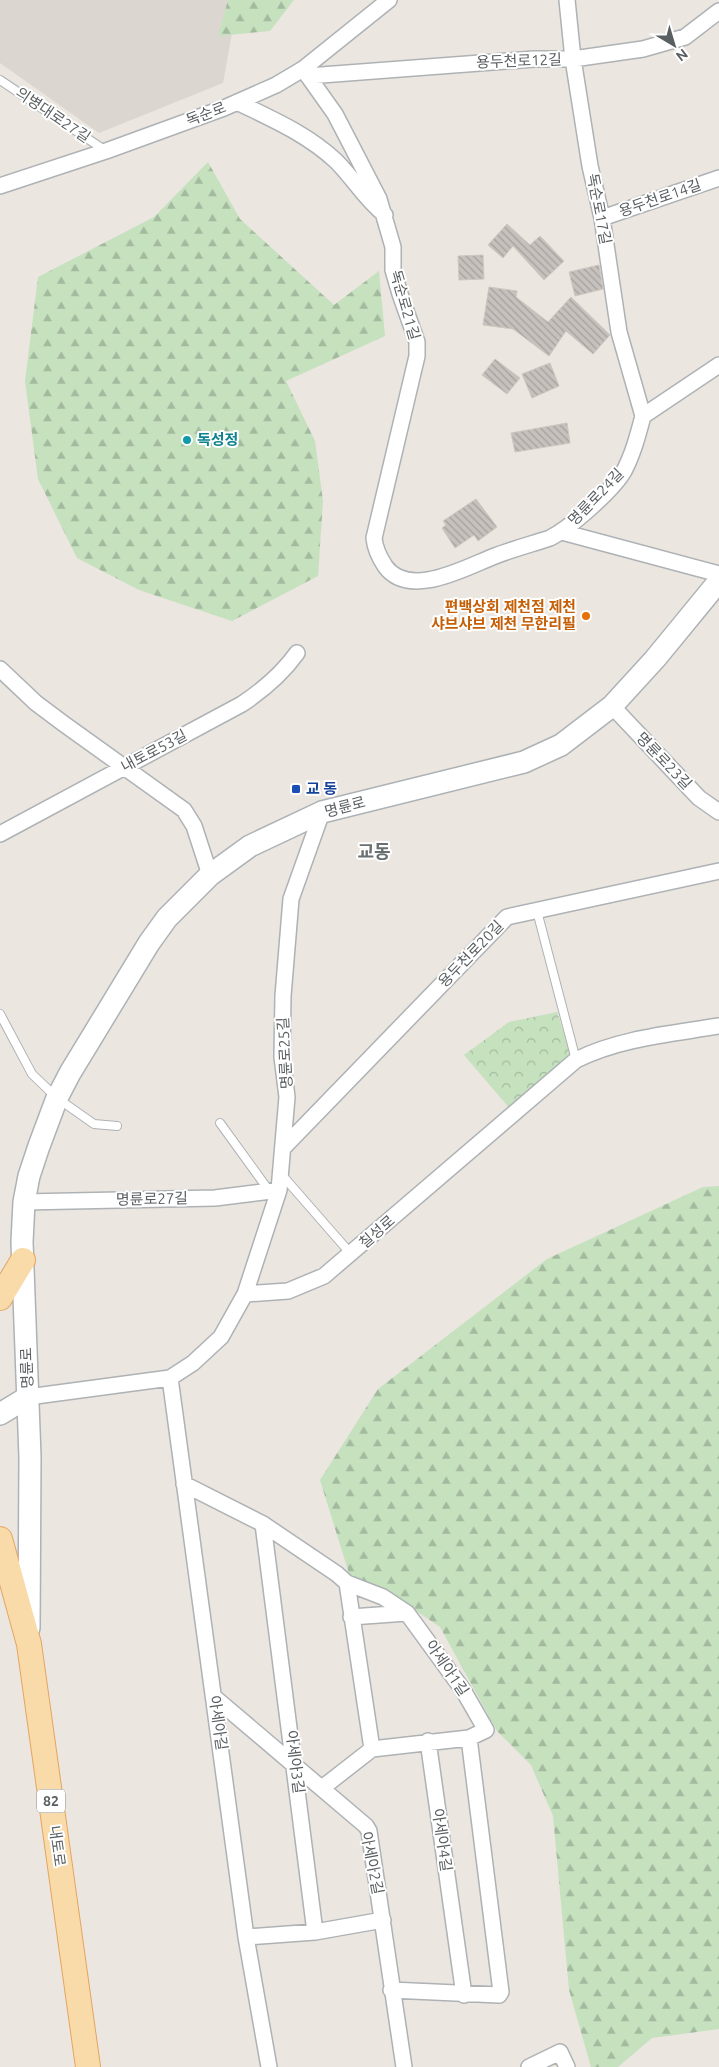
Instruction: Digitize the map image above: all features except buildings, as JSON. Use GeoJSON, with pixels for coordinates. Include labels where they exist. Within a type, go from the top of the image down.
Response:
{"type":"FeatureCollection","features":[{"type":"Feature","properties":{"kind":"main road"},"geometry":{"type":"LineString","coordinates":[[0,1298],[23,1260]]}},
{"type":"Feature","properties":{"kind":"main road","name":"내토로"},"geometry":{"type":"LineString","coordinates":[[0,1538],[29,1644],[88,2067]]}},
{"type":"Feature","properties":{"kind":"street","name":"독순로"},"geometry":{"type":"LineString","coordinates":[[0,186],[106,151],[237,102],[305,72],[389,0]]}},
{"type":"Feature","properties":{"kind":"street","name":"독순로17길"},"geometry":{"type":"LineString","coordinates":[[567,0],[573,59],[590,166],[602,218],[619,332],[643,416]]}},
{"type":"Feature","properties":{"kind":"street","name":"용두천로12길"},"geometry":{"type":"LineString","coordinates":[[305,72],[534,59],[573,59],[663,44],[695,31],[719,11]]}},
{"type":"Feature","properties":{"kind":"street","name":"독순로21길"},"geometry":{"type":"LineString","coordinates":[[305,72],[335,114],[379,199],[393,246],[393,270],[417,342],[417,356],[374,538],[375,548],[387,569],[402,580]]}},
{"type":"Feature","properties":{"kind":"street"},"geometry":{"type":"LineString","coordinates":[[237,102],[300,132],[335,161],[357,185],[368,202],[385,215]]}},
{"type":"Feature","properties":{"kind":"street","name":"용두천로14길"},"geometry":{"type":"LineString","coordinates":[[602,218],[719,178]]}},
{"type":"Feature","properties":{"kind":"street"},"geometry":{"type":"LineString","coordinates":[[643,416],[719,365]]}},
{"type":"Feature","properties":{"kind":"street","name":"명륜로24길"},"geometry":{"type":"LineString","coordinates":[[402,580],[431,580],[550,538],[562,532],[590,507],[623,472],[635,446],[643,416]]}},
{"type":"Feature","properties":{"kind":"street"},"geometry":{"type":"LineString","coordinates":[[562,532],[719,574]]}},
{"type":"Feature","properties":{"kind":"street","name":"명륜로"},"geometry":{"type":"LineString","coordinates":[[29,1644],[30,1457],[23,1260],[24,1202],[29,1176],[57,1098],[149,943],[167,918],[210,875],[250,846],[322,812],[524,762],[561,745],[612,706],[655,659],[719,581]]}},
{"type":"Feature","properties":{"kind":"street","name":"내토로53길"},"geometry":{"type":"LineString","coordinates":[[0,834],[242,704],[273,679],[297,654]]}},
{"type":"Feature","properties":{"kind":"street"},"geometry":{"type":"LineString","coordinates":[[0,669],[36,703],[123,768],[184,810],[194,826],[210,875]]}},
{"type":"Feature","properties":{"kind":"street","name":"명륜로23길"},"geometry":{"type":"LineString","coordinates":[[612,706],[699,798],[719,812]]}},
{"type":"Feature","properties":{"kind":"street","name":"명륜로25길"},"geometry":{"type":"LineString","coordinates":[[245,1294],[274,1191],[281,1174],[287,1097],[282,1058],[283,996],[291,900],[322,812]]}},
{"type":"Feature","properties":{"kind":"street","name":"용두천로20길"},"geometry":{"type":"LineString","coordinates":[[284,1146],[507,917],[719,871]]}},
{"type":"Feature","properties":{"kind":"street","name":"칠성로"},"geometry":{"type":"LineString","coordinates":[[245,1294],[288,1291],[324,1276],[576,1060],[617,1044],[719,1026]]}},
{"type":"Feature","properties":{"kind":"street","name":"명륜로27길"},"geometry":{"type":"LineString","coordinates":[[24,1202],[215,1198],[274,1191]]}},
{"type":"Feature","properties":{"kind":"street"},"geometry":{"type":"LineString","coordinates":[[0,1414],[28,1397],[170,1378],[193,1363],[221,1338],[245,1294]]}},
{"type":"Feature","properties":{"kind":"street","name":"아세아길"},"geometry":{"type":"LineString","coordinates":[[170,1378],[246,1937],[270,2067]]}},
{"type":"Feature","properties":{"kind":"street"},"geometry":{"type":"LineString","coordinates":[[184,1484],[264,1524],[323,1564],[347,1583],[383,1597],[407,1613]]}},
{"type":"Feature","properties":{"kind":"street","name":"아세아3길"},"geometry":{"type":"LineString","coordinates":[[264,1524],[315,1932]]}},
{"type":"Feature","properties":{"kind":"street"},"geometry":{"type":"LineString","coordinates":[[347,1583],[372,1749]]}},
{"type":"Feature","properties":{"kind":"street"},"geometry":{"type":"LineString","coordinates":[[351,1617],[407,1613]]}},
{"type":"Feature","properties":{"kind":"street","name":"아세아1길"},"geometry":{"type":"LineString","coordinates":[[407,1613],[463,1690],[486,1730],[469,1738]]}},
{"type":"Feature","properties":{"kind":"street","name":"아세아2길"},"geometry":{"type":"LineString","coordinates":[[214,1697],[295,1764],[369,1831],[404,2067]]}},
{"type":"Feature","properties":{"kind":"street"},"geometry":{"type":"LineString","coordinates":[[322,1788],[372,1749],[428,1741],[469,1738],[501,1992],[498,1994],[464,1995],[392,1990]]}},
{"type":"Feature","properties":{"kind":"street","name":"아세아4길"},"geometry":{"type":"LineString","coordinates":[[428,1741],[464,1995]]}},
{"type":"Feature","properties":{"kind":"street"},"geometry":{"type":"LineString","coordinates":[[246,1937],[315,1932],[383,1920]]}},
{"type":"Feature","properties":{"kind":"street"},"geometry":{"type":"LineString","coordinates":[[529,2067],[560,2052],[567,2067]]}},
{"type":"Feature","properties":{"kind":"lane","name":"의병대로27길"},"geometry":{"type":"LineString","coordinates":[[0,80],[106,151]]}},
{"type":"Feature","properties":{"kind":"lane"},"geometry":{"type":"LineString","coordinates":[[538,911],[576,1060]]}},
{"type":"Feature","properties":{"kind":"lane"},"geometry":{"type":"LineString","coordinates":[[0,1014],[32,1074],[57,1098],[94,1124],[117,1126]]}},
{"type":"Feature","properties":{"kind":"lane"},"geometry":{"type":"LineString","coordinates":[[220,1123],[274,1191]]}},
{"type":"Feature","properties":{"kind":"lane"},"geometry":{"type":"LineString","coordinates":[[281,1174],[351,1254]]}},
{"type":"Feature","properties":{"kind":"shaded area"},"geometry":{"type":"Polygon","coordinates":[[[0,0],[238,0],[223,83],[99,133],[0,63],[0,0]]]}},
{"type":"Feature","properties":{"kind":"green space"},"geometry":{"type":"Polygon","coordinates":[[[228,0],[294,0],[270,31],[218,36],[228,0]]]}},
{"type":"Feature","properties":{"kind":"green space"},"geometry":{"type":"Polygon","coordinates":[[[208,162],[240,219],[334,305],[379,271],[385,336],[286,381],[315,441],[323,501],[318,576],[232,621],[139,590],[77,558],[38,479],[25,381],[38,277],[154,217],[208,162]]]}},
{"type":"Feature","properties":{"kind":"green space"},"geometry":{"type":"Polygon","coordinates":[[[557,1012],[571,1055],[511,1110],[464,1055],[509,1022],[557,1012]]]}},
{"type":"Feature","properties":{"kind":"green space"},"geometry":{"type":"Polygon","coordinates":[[[719,1186],[719,2029],[652,2038],[618,2067],[591,2067],[569,1990],[553,1816],[531,1765],[497,1731],[440,1627],[409,1606],[351,1580],[320,1480],[378,1389],[547,1259],[703,1187],[719,1186]]]}},
{"type":"Feature","properties":{"kind":"place","name":"독성정"},"geometry":{"type":"Point","coordinates":[187,440]}},
{"type":"Feature","properties":{"kind":"place","name":"편백상회 제천점 제천 샤브샤브 제천 무한리필"},"geometry":{"type":"Point","coordinates":[586,616]}},
{"type":"Feature","properties":{"kind":"place","name":"교 동"},"geometry":{"type":"Point","coordinates":[296,789]}},
{"type":"Feature","properties":{"kind":"district","name":"교동"},"geometry":{"type":"Point","coordinates":[374,852]}}]}
